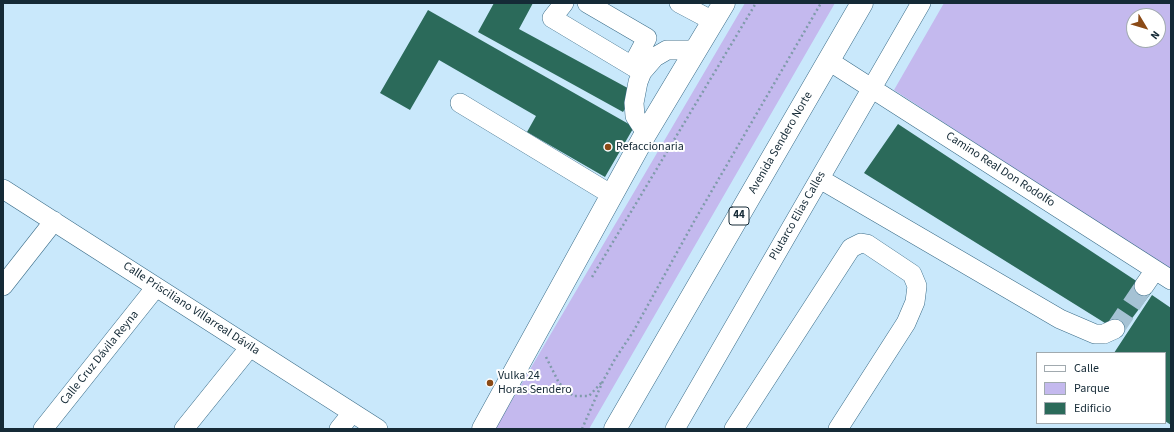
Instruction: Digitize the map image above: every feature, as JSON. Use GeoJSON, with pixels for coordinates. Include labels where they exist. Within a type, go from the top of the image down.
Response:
{"type":"FeatureCollection","features":[{"type":"Feature","properties":{"kind":"main road","name":"Avenida Sendero Norte"},"geometry":{"type":"LineString","coordinates":[[616,429],[862,3]]}},
{"type":"Feature","properties":{"kind":"main road"},"geometry":{"type":"LineString","coordinates":[[483,429],[646,133],[719,12]]}},
{"type":"Feature","properties":{"kind":"street"},"geometry":{"type":"LineString","coordinates":[[564,3],[552,18],[637,69]]}},
{"type":"Feature","properties":{"kind":"street"},"geometry":{"type":"LineString","coordinates":[[587,3],[647,38],[637,69],[638,82],[634,103],[635,116],[646,133]]}},
{"type":"Feature","properties":{"kind":"street"},"geometry":{"type":"LineString","coordinates":[[679,3],[719,12]]}},
{"type":"Feature","properties":{"kind":"street","name":"Plutarco Elias Calles"},"geometry":{"type":"LineString","coordinates":[[675,429],[921,3]]}},
{"type":"Feature","properties":{"kind":"street"},"geometry":{"type":"LineString","coordinates":[[637,69],[655,56],[667,50],[696,50]]}},
{"type":"Feature","properties":{"kind":"street","name":"Camino Real Don Rodolfo"},"geometry":{"type":"LineString","coordinates":[[829,61],[1171,280]]}},
{"type":"Feature","properties":{"kind":"street"},"geometry":{"type":"LineString","coordinates":[[460,103],[612,195]]}},
{"type":"Feature","properties":{"kind":"street"},"geometry":{"type":"LineString","coordinates":[[820,179],[1060,319],[1095,334],[1104,334],[1115,329]]}},
{"type":"Feature","properties":{"kind":"street","name":"Calle Prisciliano Villarreal Dávila"},"geometry":{"type":"LineString","coordinates":[[3,190],[54,221],[378,429]]}},
{"type":"Feature","properties":{"kind":"street"},"geometry":{"type":"LineString","coordinates":[[3,286],[54,221]]}},
{"type":"Feature","properties":{"kind":"street"},"geometry":{"type":"LineString","coordinates":[[734,429],[851,248],[861,243],[867,244],[912,274],[917,286],[916,302],[906,323],[838,429]]}},
{"type":"Feature","properties":{"kind":"street"},"geometry":{"type":"LineString","coordinates":[[1144,286],[1154,270]]}},
{"type":"Feature","properties":{"kind":"street","name":"Calle Cruz Dávila Reyna"},"geometry":{"type":"LineString","coordinates":[[43,429],[156,287]]}},
{"type":"Feature","properties":{"kind":"street"},"geometry":{"type":"LineString","coordinates":[[184,429],[250,347]]}},
{"type":"Feature","properties":{"kind":"street"},"geometry":{"type":"LineString","coordinates":[[339,429],[352,413]]}},
{"type":"Feature","properties":{"kind":"path"},"geometry":{"type":"LineString","coordinates":[[590,280],[756,3]]}},
{"type":"Feature","properties":{"kind":"path"},"geometry":{"type":"LineString","coordinates":[[582,429],[603,381],[821,3]]}},
{"type":"Feature","properties":{"kind":"path"},"geometry":{"type":"LineString","coordinates":[[542,363],[550,350]]}},
{"type":"Feature","properties":{"kind":"path"},"geometry":{"type":"LineString","coordinates":[[546,357],[559,383],[573,396],[589,396],[603,381]]}},
{"type":"Feature","properties":{"kind":"green space"},"geometry":{"type":"Polygon","coordinates":[[[745,3],[835,3],[589,429],[495,429],[745,3]]]}},
{"type":"Feature","properties":{"kind":"green space"},"geometry":{"type":"Polygon","coordinates":[[[944,3],[1171,3],[1171,271],[894,90],[944,3]]]}},
{"type":"Feature","properties":{"kind":"building"},"geometry":{"type":"Polygon","coordinates":[[[494,3],[533,3],[519,29],[635,92],[623,112],[478,32],[494,3]]]}},
{"type":"Feature","properties":{"kind":"building"},"geometry":{"type":"Polygon","coordinates":[[[428,10],[634,127],[605,177],[527,132],[536,116],[439,60],[410,110],[380,93],[428,10]]]}},
{"type":"Feature","properties":{"kind":"building"},"geometry":{"type":"Polygon","coordinates":[[[898,124],[1144,286],[1151,293],[1121,333],[864,173],[898,124]]]}},
{"type":"Feature","properties":{"kind":"building"},"geometry":{"type":"Polygon","coordinates":[[[1152,295],[1171,308],[1171,425],[1166,422],[1166,352],[1115,352],[1152,295]]]}},
{"type":"Feature","properties":{"kind":"tunnel"},"geometry":{"type":"LineString","coordinates":[[1115,329],[1144,286]]}},
{"type":"Feature","properties":{"kind":"place","name":"Refaccionaria"},"geometry":{"type":"Point","coordinates":[608,147]}},
{"type":"Feature","properties":{"kind":"place","name":"Vulka 24 Horas Sendero"},"geometry":{"type":"Point","coordinates":[490,383]}}]}
